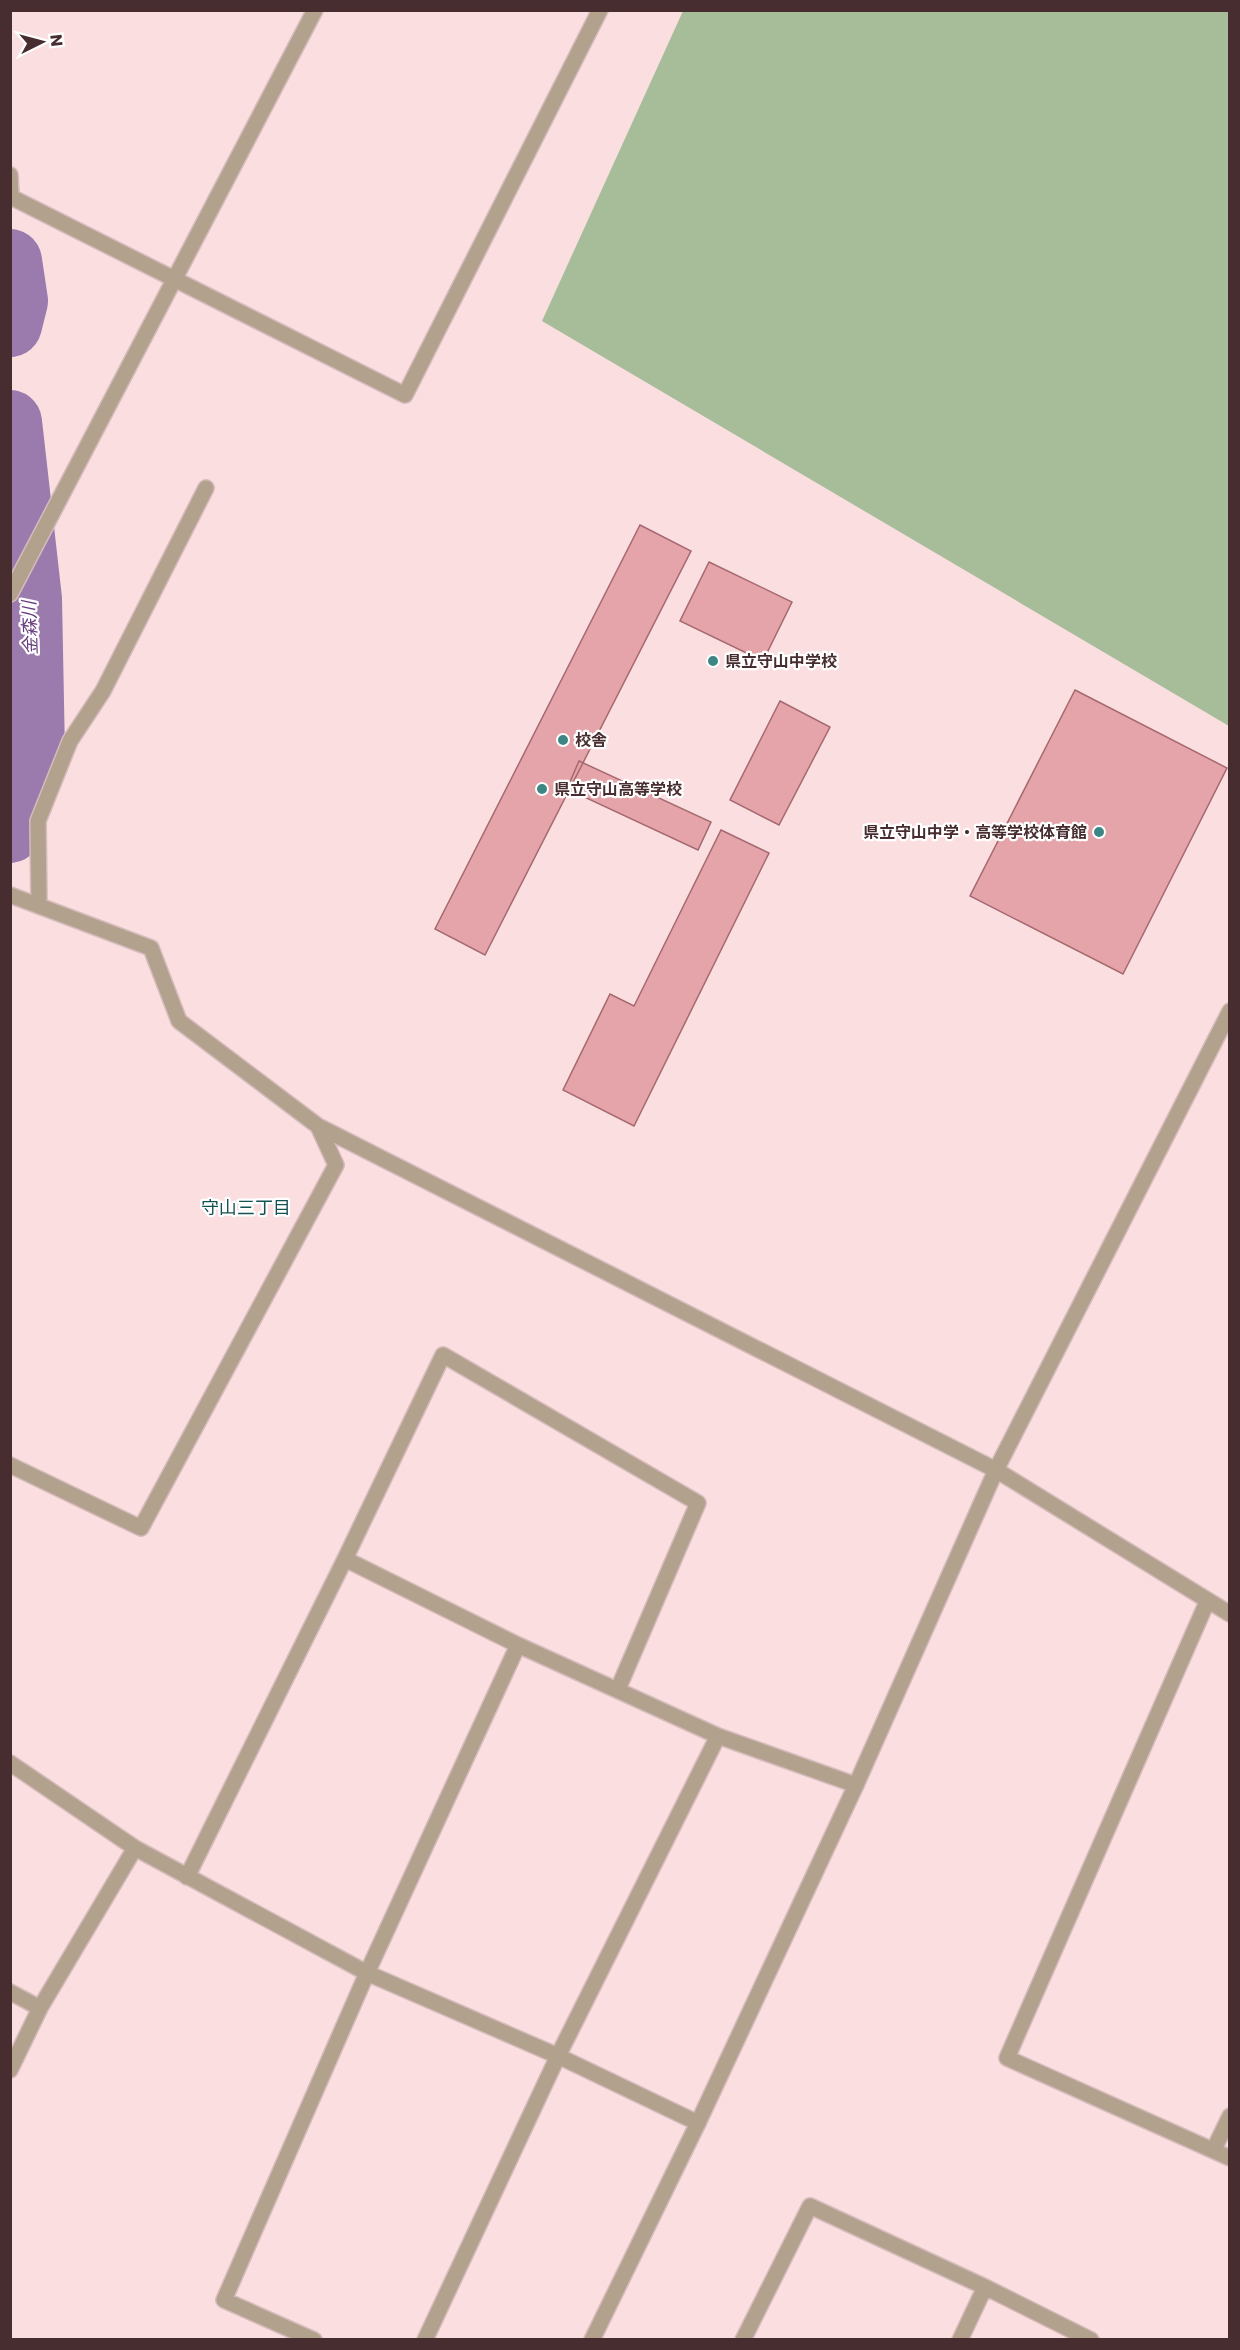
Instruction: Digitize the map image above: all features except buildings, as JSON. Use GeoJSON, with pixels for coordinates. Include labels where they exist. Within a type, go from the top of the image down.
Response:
{"type":"FeatureCollection","features":[{"type":"Feature","properties":{"kind":"street"},"geometry":{"type":"LineString","coordinates":[[10,594],[315,10]]}},
{"type":"Feature","properties":{"kind":"street"},"geometry":{"type":"LineString","coordinates":[[10,176],[11,197],[405,395],[600,10]]}},
{"type":"Feature","properties":{"kind":"street"},"geometry":{"type":"LineString","coordinates":[[39,906],[38,821],[70,741],[103,691],[206,488]]}},
{"type":"Feature","properties":{"kind":"street"},"geometry":{"type":"LineString","coordinates":[[10,895],[151,948],[179,1021],[318,1126],[996,1470],[1207,1602],[1230,1614]]}},
{"type":"Feature","properties":{"kind":"street"},"geometry":{"type":"LineString","coordinates":[[592,2340],[698,2123],[856,1785],[996,1470],[1230,1011]]}},
{"type":"Feature","properties":{"kind":"street"},"geometry":{"type":"LineString","coordinates":[[10,1465],[141,1528],[336,1165],[318,1126]]}},
{"type":"Feature","properties":{"kind":"street"},"geometry":{"type":"LineString","coordinates":[[187,1877],[345,1559],[443,1355],[698,1503],[618,1689]]}},
{"type":"Feature","properties":{"kind":"street"},"geometry":{"type":"LineString","coordinates":[[345,1559],[518,1645],[718,1736],[856,1785]]}},
{"type":"Feature","properties":{"kind":"street"},"geometry":{"type":"LineString","coordinates":[[1207,1602],[1007,2058],[1230,2157]]}},
{"type":"Feature","properties":{"kind":"street"},"geometry":{"type":"LineString","coordinates":[[314,2340],[224,2300],[367,1973],[518,1645]]}},
{"type":"Feature","properties":{"kind":"street"},"geometry":{"type":"LineString","coordinates":[[425,2340],[558,2056],[718,1736]]}},
{"type":"Feature","properties":{"kind":"street"},"geometry":{"type":"LineString","coordinates":[[10,1763],[135,1848],[367,1973],[558,2056],[698,2123]]}},
{"type":"Feature","properties":{"kind":"street"},"geometry":{"type":"LineString","coordinates":[[10,2070],[40,2008],[135,1848]]}},
{"type":"Feature","properties":{"kind":"street"},"geometry":{"type":"LineString","coordinates":[[10,1992],[40,2008]]}},
{"type":"Feature","properties":{"kind":"street"},"geometry":{"type":"LineString","coordinates":[[1214,2149],[1230,2116]]}},
{"type":"Feature","properties":{"kind":"street"},"geometry":{"type":"LineString","coordinates":[[743,2340],[810,2206],[985,2287],[1091,2340]]}},
{"type":"Feature","properties":{"kind":"street"},"geometry":{"type":"LineString","coordinates":[[960,2340],[985,2287]]}},
{"type":"Feature","properties":{"kind":"green space"},"geometry":{"type":"Polygon","coordinates":[[[683,11],[1229,11],[1229,726],[542,321],[683,11]]]}},
{"type":"Feature","properties":{"kind":"waterway","name":"金森川"},"geometry":{"type":"LineString","coordinates":[[10,261],[16,301],[10,325]]}},
{"type":"Feature","properties":{"kind":"waterway","name":"金森川"},"geometry":{"type":"LineString","coordinates":[[10,422],[30,599],[33,753],[10,831]]}},
{"type":"Feature","properties":{"kind":"place","name":"県立守山中学校"},"geometry":{"type":"Point","coordinates":[713,661]}},
{"type":"Feature","properties":{"kind":"place","name":"校舎"},"geometry":{"type":"Point","coordinates":[563,740]}},
{"type":"Feature","properties":{"kind":"place","name":"県立守山高等学校"},"geometry":{"type":"Point","coordinates":[542,789]}},
{"type":"Feature","properties":{"kind":"place","name":"県立守山中学・高等学校体育館"},"geometry":{"type":"Point","coordinates":[1099,832]}},
{"type":"Feature","properties":{"kind":"district","name":"守山三丁目"},"geometry":{"type":"Point","coordinates":[246,1208]}}]}
